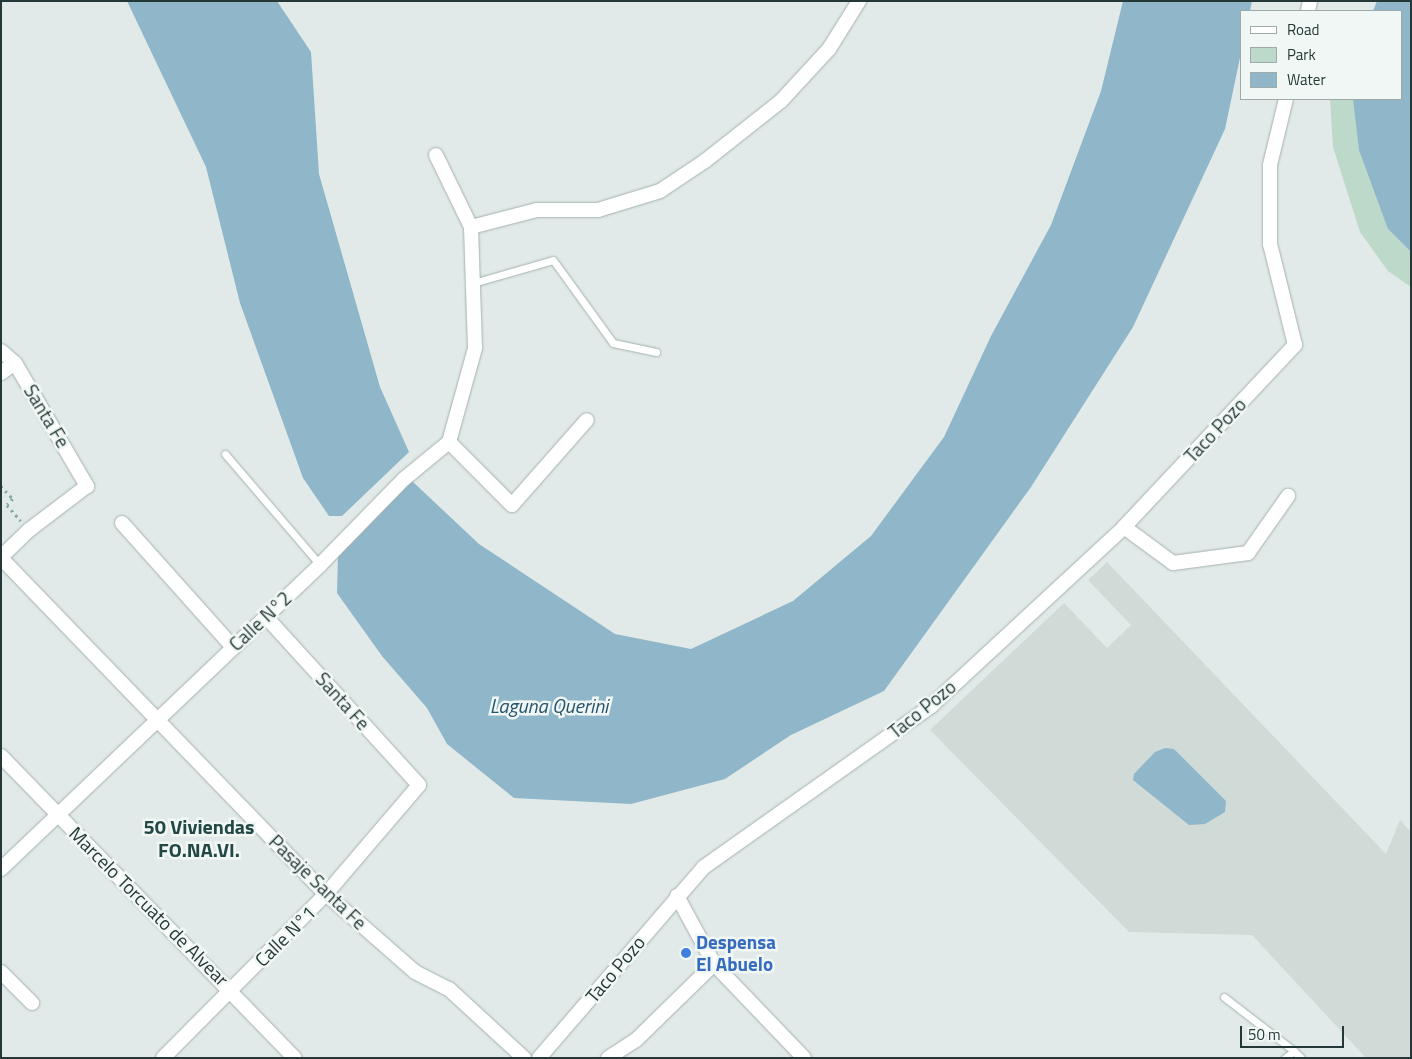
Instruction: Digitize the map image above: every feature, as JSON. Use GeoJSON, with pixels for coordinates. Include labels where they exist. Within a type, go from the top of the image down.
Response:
{"type":"FeatureCollection","features":[{"type":"Feature","properties":{"kind":"street"},"geometry":{"type":"LineString","coordinates":[[471,228],[537,210],[598,210],[660,191],[706,161],[781,101],[829,49],[859,1]]}},
{"type":"Feature","properties":{"kind":"street","name":"Taco Pozo"},"geometry":{"type":"LineString","coordinates":[[539,1058],[704,867],[931,706],[1124,527],[1295,345],[1270,244],[1270,165],[1286,100]]}},
{"type":"Feature","properties":{"kind":"street"},"geometry":{"type":"LineString","coordinates":[[436,155],[471,228],[475,348],[449,442],[512,505],[587,420]]}},
{"type":"Feature","properties":{"kind":"street","name":"Santa Fe"},"geometry":{"type":"LineString","coordinates":[[1,351],[15,363],[87,486],[29,530]]}},
{"type":"Feature","properties":{"kind":"street"},"geometry":{"type":"LineString","coordinates":[[1,373],[15,363]]}},
{"type":"Feature","properties":{"kind":"street","name":"Calle N°2"},"geometry":{"type":"LineString","coordinates":[[1,869],[320,565],[404,479],[449,442]]}},
{"type":"Feature","properties":{"kind":"street"},"geometry":{"type":"LineString","coordinates":[[1124,527],[1172,563],[1248,552],[1288,496]]}},
{"type":"Feature","properties":{"kind":"street"},"geometry":{"type":"LineString","coordinates":[[122,523],[232,647]]}},
{"type":"Feature","properties":{"kind":"street"},"geometry":{"type":"LineString","coordinates":[[1,558],[29,530]]}},
{"type":"Feature","properties":{"kind":"street","name":"Pasaje Santa Fe"},"geometry":{"type":"LineString","coordinates":[[1,558],[158,718],[326,894],[415,972],[450,989],[524,1058]]}},
{"type":"Feature","properties":{"kind":"street","name":"Santa Fe"},"geometry":{"type":"LineString","coordinates":[[266,617],[419,785]]}},
{"type":"Feature","properties":{"kind":"street","name":"Marcelo Torcuato de Alvear"},"geometry":{"type":"LineString","coordinates":[[1,756],[230,989],[295,1058]]}},
{"type":"Feature","properties":{"kind":"street","name":"Calle N°1"},"geometry":{"type":"LineString","coordinates":[[163,1058],[326,894],[419,785]]}},
{"type":"Feature","properties":{"kind":"street"},"geometry":{"type":"LineString","coordinates":[[677,896],[714,964],[804,1058]]}},
{"type":"Feature","properties":{"kind":"street"},"geometry":{"type":"LineString","coordinates":[[608,1058],[636,1040],[714,964]]}},
{"type":"Feature","properties":{"kind":"street"},"geometry":{"type":"LineString","coordinates":[[1,972],[32,1003]]}},
{"type":"Feature","properties":{"kind":"lane"},"geometry":{"type":"LineString","coordinates":[[473,283],[553,260],[613,343],[656,352]]}},
{"type":"Feature","properties":{"kind":"lane"},"geometry":{"type":"LineString","coordinates":[[225,454],[320,565]]}},
{"type":"Feature","properties":{"kind":"lane"},"geometry":{"type":"LineString","coordinates":[[1224,997],[1301,1058]]}},
{"type":"Feature","properties":{"kind":"lane"},"geometry":{"type":"LineString","coordinates":[[1285,1058],[1294,1051]]}},
{"type":"Feature","properties":{"kind":"path"},"geometry":{"type":"LineString","coordinates":[[1,486],[13,499],[7,505],[29,530]]}},
{"type":"Feature","properties":{"kind":"shaded area"},"geometry":{"type":"Polygon","coordinates":[[[1107,562],[1386,854],[1400,820],[1411,832],[1411,1058],[1366,1058],[1252,935],[1129,932],[930,730],[1064,603],[1107,648],[1131,625],[1088,580],[1107,562]]]}},
{"type":"Feature","properties":{"kind":"green space"},"geometry":{"type":"Polygon","coordinates":[[[1330,100],[1353,100],[1388,229],[1411,252],[1411,287],[1388,271],[1360,232],[1333,147],[1330,100]]]}},
{"type":"Feature","properties":{"kind":"water"},"geometry":{"type":"Polygon","coordinates":[[[127,1],[277,1],[311,52],[319,174],[380,387],[409,452],[342,516],[329,516],[303,478],[240,303],[206,167],[127,1]]]}},
{"type":"Feature","properties":{"kind":"water","name":"Laguna Querini"},"geometry":{"type":"Polygon","coordinates":[[[1123,1],[1252,1],[1250,10],[1240,10],[1240,58],[1225,129],[1133,327],[1031,487],[884,691],[791,735],[725,779],[631,804],[514,798],[447,744],[427,708],[382,656],[337,593],[338,556],[412,481],[479,544],[615,634],[691,649],[793,601],[871,536],[944,437],[991,336],[1051,225],[1101,91],[1123,1]]]}},
{"type":"Feature","properties":{"kind":"water"},"geometry":{"type":"Polygon","coordinates":[[[1377,1],[1411,1],[1411,252],[1388,229],[1359,150],[1353,100],[1402,100],[1402,10],[1373,10],[1377,1]]]}},
{"type":"Feature","properties":{"kind":"water"},"geometry":{"type":"Polygon","coordinates":[[[1165,748],[1174,749],[1226,801],[1225,812],[1205,824],[1189,825],[1133,780],[1134,774],[1155,752],[1165,748]]]}},
{"type":"Feature","properties":{"kind":"place","name":"Despensa El Abuelo"},"geometry":{"type":"Point","coordinates":[686,953]}},
{"type":"Feature","properties":{"kind":"district","name":"50 Viviendas FO.NA.VI."},"geometry":{"type":"Point","coordinates":[199,838]}}]}
